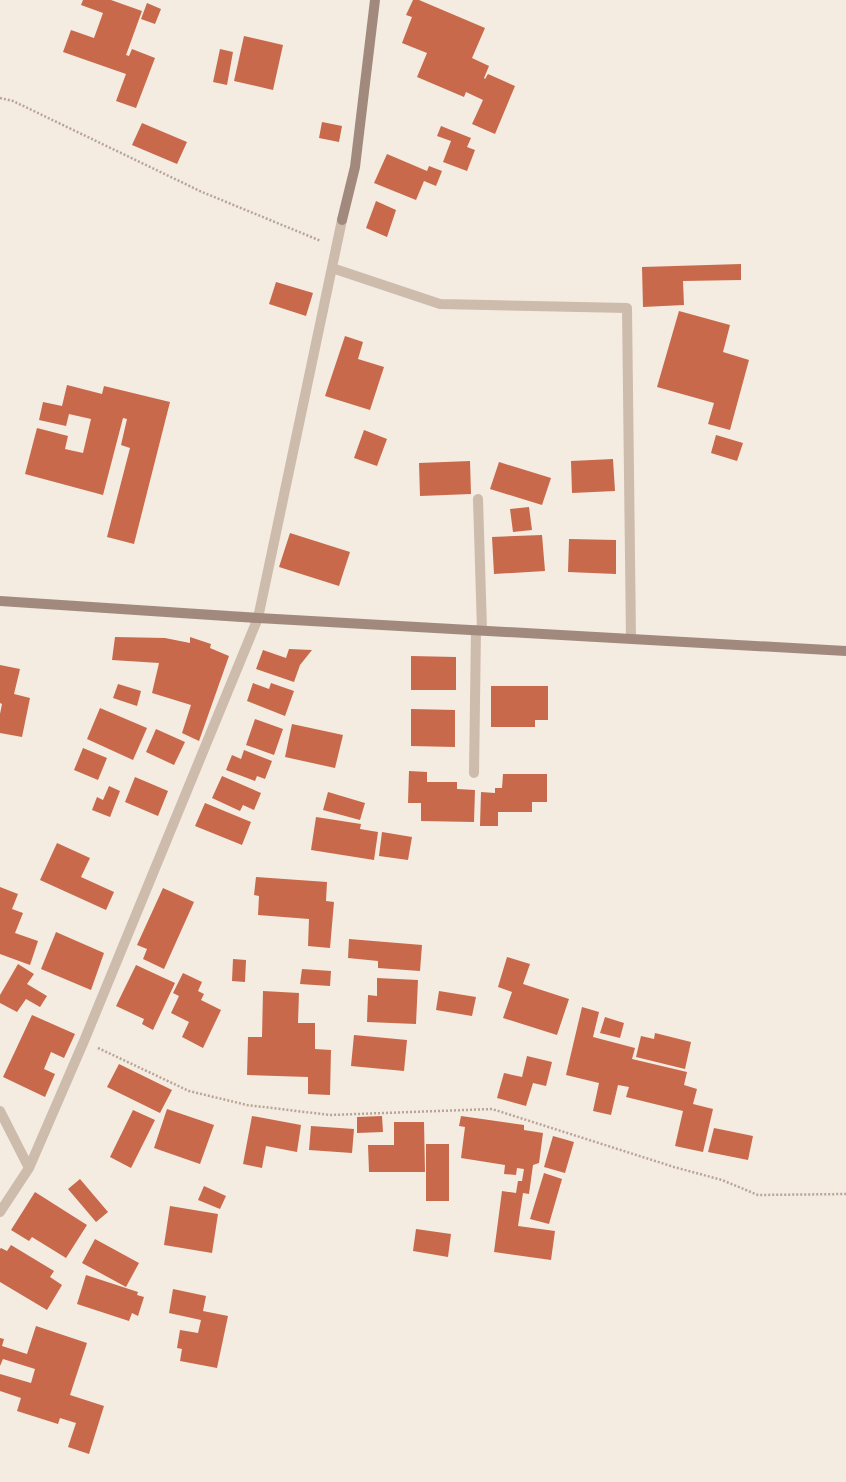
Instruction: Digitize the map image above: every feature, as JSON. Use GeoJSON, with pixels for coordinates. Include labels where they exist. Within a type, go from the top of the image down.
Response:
{"type":"FeatureCollection","features":[{"type":"Feature","properties":{"kind":"street"},"geometry":{"type":"LineString","coordinates":[[0,1212],[29,1168],[84,1041],[258,618],[342,220],[356,167],[375,0]]}},
{"type":"Feature","properties":{"kind":"street"},"geometry":{"type":"LineString","coordinates":[[332,268],[440,304],[628,308],[631,639]]}},
{"type":"Feature","properties":{"kind":"street"},"geometry":{"type":"LineString","coordinates":[[474,773],[479,630],[478,499]]}},
{"type":"Feature","properties":{"kind":"street"},"geometry":{"type":"LineString","coordinates":[[0,601],[258,618],[846,651]]}},
{"type":"Feature","properties":{"kind":"street"},"geometry":{"type":"LineString","coordinates":[[0,1111],[29,1168]]}},
{"type":"Feature","properties":{"kind":"path"},"geometry":{"type":"LineString","coordinates":[[0,98],[12,101],[202,192],[336,248]]}},
{"type":"Feature","properties":{"kind":"path"},"geometry":{"type":"LineString","coordinates":[[84,1041],[189,1091],[247,1105],[330,1114],[492,1109],[667,1165],[722,1180],[758,1195],[846,1194]]}},
{"type":"Feature","properties":{"kind":"building"},"geometry":{"type":"Polygon","coordinates":[[[83,0],[111,0],[142,11],[126,55],[129,56],[132,49],[155,58],[136,108],[116,101],[126,74],[63,52],[71,30],[94,38],[103,13],[81,5],[83,0]]]}},
{"type":"Feature","properties":{"kind":"building"},"geometry":{"type":"Polygon","coordinates":[[[413,0],[419,0],[485,28],[472,58],[489,66],[484,78],[485,79],[488,74],[515,86],[495,134],[472,124],[483,100],[466,92],[464,97],[417,77],[427,53],[402,43],[412,17],[406,15],[413,0]]]}},
{"type":"Feature","properties":{"kind":"building"},"geometry":{"type":"Polygon","coordinates":[[[147,3],[161,9],[155,24],[141,19],[147,3]]]}},
{"type":"Feature","properties":{"kind":"building"},"geometry":{"type":"Polygon","coordinates":[[[244,36],[283,45],[273,90],[234,81],[244,36]]]}},
{"type":"Feature","properties":{"kind":"building"},"geometry":{"type":"Polygon","coordinates":[[[220,49],[233,52],[227,85],[213,82],[220,49]]]}},
{"type":"Feature","properties":{"kind":"building"},"geometry":{"type":"Polygon","coordinates":[[[322,122],[342,126],[339,142],[319,138],[322,122]]]}},
{"type":"Feature","properties":{"kind":"building"},"geometry":{"type":"Polygon","coordinates":[[[142,123],[187,142],[177,164],[132,145],[142,123]]]}},
{"type":"Feature","properties":{"kind":"building"},"geometry":{"type":"Polygon","coordinates":[[[441,126],[471,138],[467,147],[475,150],[467,171],[443,162],[451,141],[437,136],[441,126]]]}},
{"type":"Feature","properties":{"kind":"building"},"geometry":{"type":"Polygon","coordinates":[[[387,154],[427,171],[429,166],[442,171],[436,186],[424,181],[416,200],[374,183],[387,154]]]}},
{"type":"Feature","properties":{"kind":"building"},"geometry":{"type":"Polygon","coordinates":[[[376,201],[396,210],[387,237],[366,228],[376,201]]]}},
{"type":"Feature","properties":{"kind":"building"},"geometry":{"type":"Polygon","coordinates":[[[741,264],[741,280],[683,281],[684,305],[643,307],[642,267],[741,264]]]}},
{"type":"Feature","properties":{"kind":"building"},"geometry":{"type":"Polygon","coordinates":[[[276,282],[313,293],[306,316],[269,304],[276,282]]]}},
{"type":"Feature","properties":{"kind":"building"},"geometry":{"type":"Polygon","coordinates":[[[679,311],[730,325],[723,352],[749,360],[730,430],[708,424],[714,403],[657,387],[679,311]]]}},
{"type":"Feature","properties":{"kind":"building"},"geometry":{"type":"Polygon","coordinates":[[[345,336],[363,342],[358,359],[384,367],[370,410],[325,396],[345,336]]]}},
{"type":"Feature","properties":{"kind":"building"},"geometry":{"type":"Polygon","coordinates":[[[67,385],[102,394],[104,386],[170,402],[134,544],[107,537],[130,448],[121,445],[127,419],[123,418],[103,495],[25,474],[37,428],[68,436],[65,449],[83,453],[91,419],[69,414],[66,426],[39,420],[43,402],[62,406],[67,385]]]}},
{"type":"Feature","properties":{"kind":"building"},"geometry":{"type":"Polygon","coordinates":[[[364,430],[387,439],[377,466],[354,458],[364,430]]]}},
{"type":"Feature","properties":{"kind":"building"},"geometry":{"type":"Polygon","coordinates":[[[716,435],[743,443],[737,461],[711,453],[716,435]]]}},
{"type":"Feature","properties":{"kind":"building"},"geometry":{"type":"Polygon","coordinates":[[[613,459],[615,491],[572,493],[571,461],[613,459]]]}},
{"type":"Feature","properties":{"kind":"building"},"geometry":{"type":"Polygon","coordinates":[[[470,461],[471,494],[420,496],[419,463],[470,461]]]}},
{"type":"Feature","properties":{"kind":"building"},"geometry":{"type":"Polygon","coordinates":[[[499,462],[551,478],[542,505],[490,489],[499,462]]]}},
{"type":"Feature","properties":{"kind":"building"},"geometry":{"type":"Polygon","coordinates":[[[529,507],[532,530],[513,532],[510,509],[529,507]]]}},
{"type":"Feature","properties":{"kind":"building"},"geometry":{"type":"Polygon","coordinates":[[[290,533],[350,552],[339,586],[279,567],[290,533]]]}},
{"type":"Feature","properties":{"kind":"building"},"geometry":{"type":"Polygon","coordinates":[[[542,535],[545,571],[494,574],[492,537],[542,535]]]}},
{"type":"Feature","properties":{"kind":"building"},"geometry":{"type":"Polygon","coordinates":[[[569,539],[616,540],[616,574],[568,572],[569,539]]]}},
{"type":"Feature","properties":{"kind":"building"},"geometry":{"type":"Polygon","coordinates":[[[115,637],[165,638],[190,643],[190,637],[211,644],[210,648],[229,656],[199,741],[182,733],[191,705],[152,693],[159,663],[112,660],[115,637]]]}},
{"type":"Feature","properties":{"kind":"building"},"geometry":{"type":"Polygon","coordinates":[[[289,649],[312,650],[300,665],[294,682],[256,669],[263,650],[286,658],[289,649]]]}},
{"type":"Feature","properties":{"kind":"building"},"geometry":{"type":"Polygon","coordinates":[[[411,656],[456,657],[456,690],[411,690],[411,656]]]}},
{"type":"Feature","properties":{"kind":"building"},"geometry":{"type":"Polygon","coordinates":[[[0,665],[20,669],[14,694],[30,698],[22,737],[0,733],[0,714],[2,704],[0,703],[0,665]]]}},
{"type":"Feature","properties":{"kind":"building"},"geometry":{"type":"Polygon","coordinates":[[[253,683],[269,689],[271,683],[294,691],[285,716],[247,701],[253,683]]]}},
{"type":"Feature","properties":{"kind":"building"},"geometry":{"type":"Polygon","coordinates":[[[118,684],[141,691],[137,706],[113,698],[118,684]]]}},
{"type":"Feature","properties":{"kind":"building"},"geometry":{"type":"Polygon","coordinates":[[[491,686],[548,686],[548,720],[535,720],[535,727],[491,727],[491,686]]]}},
{"type":"Feature","properties":{"kind":"building"},"geometry":{"type":"Polygon","coordinates":[[[100,708],[147,728],[133,760],[87,739],[100,708]]]}},
{"type":"Feature","properties":{"kind":"building"},"geometry":{"type":"Polygon","coordinates":[[[411,709],[455,710],[455,747],[411,746],[411,709]]]}},
{"type":"Feature","properties":{"kind":"building"},"geometry":{"type":"Polygon","coordinates":[[[255,719],[283,729],[274,755],[246,745],[255,719]]]}},
{"type":"Feature","properties":{"kind":"building"},"geometry":{"type":"Polygon","coordinates":[[[292,724],[343,735],[335,768],[285,757],[292,724]]]}},
{"type":"Feature","properties":{"kind":"building"},"geometry":{"type":"Polygon","coordinates":[[[156,729],[185,742],[174,765],[146,752],[156,729]]]}},
{"type":"Feature","properties":{"kind":"building"},"geometry":{"type":"Polygon","coordinates":[[[83,748],[107,758],[98,780],[74,770],[83,748]]]}},
{"type":"Feature","properties":{"kind":"building"},"geometry":{"type":"Polygon","coordinates":[[[244,750],[272,761],[265,779],[257,776],[255,781],[226,770],[232,755],[241,759],[244,750]]]}},
{"type":"Feature","properties":{"kind":"building"},"geometry":{"type":"Polygon","coordinates":[[[409,771],[427,772],[427,782],[457,782],[457,789],[475,790],[474,822],[421,821],[421,803],[408,803],[409,771]]]}},
{"type":"Feature","properties":{"kind":"building"},"geometry":{"type":"Polygon","coordinates":[[[503,774],[547,774],[547,802],[532,802],[532,812],[498,812],[498,826],[480,826],[481,792],[495,793],[495,788],[502,788],[503,774]]]}},
{"type":"Feature","properties":{"kind":"building"},"geometry":{"type":"Polygon","coordinates":[[[222,776],[261,793],[254,810],[243,805],[240,811],[212,798],[222,776]]]}},
{"type":"Feature","properties":{"kind":"building"},"geometry":{"type":"Polygon","coordinates":[[[135,777],[168,791],[158,816],[125,802],[135,777]]]}},
{"type":"Feature","properties":{"kind":"building"},"geometry":{"type":"Polygon","coordinates":[[[109,786],[120,791],[110,817],[92,810],[97,797],[103,800],[109,786]]]}},
{"type":"Feature","properties":{"kind":"building"},"geometry":{"type":"Polygon","coordinates":[[[328,792],[365,803],[360,820],[323,810],[328,792]]]}},
{"type":"Feature","properties":{"kind":"building"},"geometry":{"type":"Polygon","coordinates":[[[205,803],[251,822],[242,845],[195,826],[205,803]]]}},
{"type":"Feature","properties":{"kind":"building"},"geometry":{"type":"Polygon","coordinates":[[[316,817],[361,824],[360,829],[378,832],[374,860],[311,850],[316,817]]]}},
{"type":"Feature","properties":{"kind":"building"},"geometry":{"type":"Polygon","coordinates":[[[382,832],[412,837],[408,860],[379,856],[382,832]]]}},
{"type":"Feature","properties":{"kind":"building"},"geometry":{"type":"Polygon","coordinates":[[[57,843],[90,858],[81,877],[114,892],[106,910],[40,880],[57,843]]]}},
{"type":"Feature","properties":{"kind":"building"},"geometry":{"type":"Polygon","coordinates":[[[256,877],[327,882],[326,901],[334,902],[330,948],[308,946],[309,919],[258,915],[259,896],[254,895],[256,877]]]}},
{"type":"Feature","properties":{"kind":"building"},"geometry":{"type":"Polygon","coordinates":[[[0,887],[18,894],[12,909],[23,913],[15,933],[38,941],[30,965],[0,954],[0,887]]]}},
{"type":"Feature","properties":{"kind":"building"},"geometry":{"type":"Polygon","coordinates":[[[163,888],[194,902],[164,969],[143,959],[147,949],[137,945],[163,888]]]}},
{"type":"Feature","properties":{"kind":"building"},"geometry":{"type":"Polygon","coordinates":[[[56,932],[104,953],[91,990],[41,969],[56,932]]]}},
{"type":"Feature","properties":{"kind":"building"},"geometry":{"type":"Polygon","coordinates":[[[349,939],[422,945],[420,971],[378,968],[378,961],[348,958],[349,939]]]}},
{"type":"Feature","properties":{"kind":"building"},"geometry":{"type":"Polygon","coordinates":[[[507,957],[530,964],[523,984],[569,999],[557,1035],[503,1018],[512,992],[498,987],[507,957]]]}},
{"type":"Feature","properties":{"kind":"building"},"geometry":{"type":"Polygon","coordinates":[[[233,959],[246,960],[245,982],[232,981],[233,959]]]}},
{"type":"Feature","properties":{"kind":"building"},"geometry":{"type":"Polygon","coordinates":[[[18,964],[34,974],[27,984],[47,996],[40,1007],[26,999],[17,1012],[0,1003],[0,995],[18,964]]]}},
{"type":"Feature","properties":{"kind":"building"},"geometry":{"type":"Polygon","coordinates":[[[136,965],[175,983],[153,1030],[142,1024],[144,1019],[116,1006],[136,965]]]}},
{"type":"Feature","properties":{"kind":"building"},"geometry":{"type":"Polygon","coordinates":[[[302,969],[331,971],[330,986],[300,984],[302,969]]]}},
{"type":"Feature","properties":{"kind":"building"},"geometry":{"type":"Polygon","coordinates":[[[183,973],[202,982],[198,991],[204,994],[201,1000],[221,1010],[203,1048],[182,1037],[189,1022],[171,1013],[179,996],[173,993],[183,973]]]}},
{"type":"Feature","properties":{"kind":"building"},"geometry":{"type":"Polygon","coordinates":[[[377,978],[418,980],[416,1024],[367,1022],[368,995],[377,996],[377,978]]]}},
{"type":"Feature","properties":{"kind":"building"},"geometry":{"type":"Polygon","coordinates":[[[263,991],[299,993],[298,1023],[315,1023],[315,1049],[331,1050],[330,1095],[308,1094],[308,1077],[247,1075],[248,1037],[262,1037],[263,991]]]}},
{"type":"Feature","properties":{"kind":"building"},"geometry":{"type":"Polygon","coordinates":[[[439,991],[476,997],[472,1016],[436,1010],[439,991]]]}},
{"type":"Feature","properties":{"kind":"building"},"geometry":{"type":"Polygon","coordinates":[[[582,1007],[599,1012],[593,1037],[635,1048],[632,1059],[687,1072],[684,1085],[697,1089],[693,1104],[713,1109],[703,1152],[675,1146],[683,1111],[626,1097],[629,1087],[618,1085],[611,1115],[593,1111],[599,1083],[566,1075],[582,1007]]]}},
{"type":"Feature","properties":{"kind":"building"},"geometry":{"type":"Polygon","coordinates":[[[32,1015],[75,1034],[64,1058],[51,1052],[44,1069],[55,1074],[45,1097],[3,1077],[32,1015]]]}},
{"type":"Feature","properties":{"kind":"building"},"geometry":{"type":"Polygon","coordinates":[[[605,1017],[624,1023],[620,1038],[600,1033],[605,1017]]]}},
{"type":"Feature","properties":{"kind":"building"},"geometry":{"type":"Polygon","coordinates":[[[655,1033],[691,1042],[685,1069],[636,1057],[641,1036],[654,1039],[655,1033]]]}},
{"type":"Feature","properties":{"kind":"building"},"geometry":{"type":"Polygon","coordinates":[[[354,1035],[407,1040],[404,1071],[351,1066],[354,1035]]]}},
{"type":"Feature","properties":{"kind":"building"},"geometry":{"type":"Polygon","coordinates":[[[527,1056],[552,1062],[546,1086],[533,1083],[526,1106],[497,1098],[504,1073],[522,1077],[527,1056]]]}},
{"type":"Feature","properties":{"kind":"building"},"geometry":{"type":"Polygon","coordinates":[[[119,1064],[172,1090],[160,1113],[107,1087],[119,1064]]]}},
{"type":"Feature","properties":{"kind":"building"},"geometry":{"type":"Polygon","coordinates":[[[167,1109],[214,1125],[200,1164],[154,1148],[167,1109]]]}},
{"type":"Feature","properties":{"kind":"building"},"geometry":{"type":"Polygon","coordinates":[[[133,1110],[155,1120],[131,1168],[110,1157],[133,1110]]]}},
{"type":"Feature","properties":{"kind":"building"},"geometry":{"type":"Polygon","coordinates":[[[252,1116],[301,1125],[297,1152],[266,1146],[262,1168],[243,1164],[252,1116]]]}},
{"type":"Feature","properties":{"kind":"building"},"geometry":{"type":"Polygon","coordinates":[[[382,1116],[383,1132],[357,1133],[357,1117],[382,1116]]]}},
{"type":"Feature","properties":{"kind":"building"},"geometry":{"type":"Polygon","coordinates":[[[461,1116],[524,1125],[524,1130],[543,1133],[539,1163],[533,1165],[529,1194],[523,1193],[518,1226],[555,1231],[551,1260],[494,1252],[502,1191],[516,1193],[518,1181],[522,1181],[524,1169],[517,1168],[516,1175],[504,1174],[505,1165],[461,1158],[465,1127],[459,1126],[461,1116]]]}},
{"type":"Feature","properties":{"kind":"building"},"geometry":{"type":"Polygon","coordinates":[[[394,1122],[424,1122],[425,1172],[369,1172],[368,1145],[394,1145],[394,1122]]]}},
{"type":"Feature","properties":{"kind":"building"},"geometry":{"type":"Polygon","coordinates":[[[311,1126],[354,1129],[352,1153],[309,1150],[311,1126]]]}},
{"type":"Feature","properties":{"kind":"building"},"geometry":{"type":"Polygon","coordinates":[[[714,1128],[753,1136],[748,1160],[708,1152],[714,1128]]]}},
{"type":"Feature","properties":{"kind":"building"},"geometry":{"type":"Polygon","coordinates":[[[553,1136],[574,1142],[565,1173],[544,1167],[553,1136]]]}},
{"type":"Feature","properties":{"kind":"building"},"geometry":{"type":"Polygon","coordinates":[[[426,1144],[449,1144],[449,1201],[426,1201],[426,1144]]]}},
{"type":"Feature","properties":{"kind":"building"},"geometry":{"type":"Polygon","coordinates":[[[544,1173],[562,1179],[549,1224],[530,1219],[544,1173]]]}},
{"type":"Feature","properties":{"kind":"building"},"geometry":{"type":"Polygon","coordinates":[[[80,1179],[108,1212],[96,1222],[68,1189],[80,1179]]]}},
{"type":"Feature","properties":{"kind":"building"},"geometry":{"type":"Polygon","coordinates":[[[204,1186],[226,1196],[220,1209],[198,1200],[204,1186]]]}},
{"type":"Feature","properties":{"kind":"building"},"geometry":{"type":"Polygon","coordinates":[[[35,1192],[87,1225],[66,1258],[32,1237],[29,1241],[11,1230],[35,1192]]]}},
{"type":"Feature","properties":{"kind":"building"},"geometry":{"type":"Polygon","coordinates":[[[170,1206],[218,1214],[212,1253],[164,1245],[170,1206]]]}},
{"type":"Feature","properties":{"kind":"building"},"geometry":{"type":"Polygon","coordinates":[[[416,1229],[451,1234],[448,1257],[413,1251],[416,1229]]]}},
{"type":"Feature","properties":{"kind":"building"},"geometry":{"type":"Polygon","coordinates":[[[95,1239],[139,1263],[126,1287],[82,1263],[95,1239]]]}},
{"type":"Feature","properties":{"kind":"building"},"geometry":{"type":"Polygon","coordinates":[[[11,1245],[54,1271],[50,1277],[62,1285],[47,1310],[0,1282],[0,1249],[1,1248],[7,1251],[11,1245]]]}},
{"type":"Feature","properties":{"kind":"building"},"geometry":{"type":"Polygon","coordinates":[[[86,1275],[138,1292],[137,1295],[144,1297],[138,1316],[132,1313],[129,1321],[77,1304],[86,1275]]]}},
{"type":"Feature","properties":{"kind":"building"},"geometry":{"type":"Polygon","coordinates":[[[173,1289],[206,1296],[203,1311],[228,1316],[217,1368],[180,1361],[182,1349],[177,1348],[180,1330],[198,1333],[201,1320],[169,1313],[173,1289]]]}},
{"type":"Feature","properties":{"kind":"building"},"geometry":{"type":"Polygon","coordinates":[[[36,1326],[87,1343],[70,1395],[104,1406],[89,1454],[68,1447],[76,1423],[60,1418],[58,1424],[17,1411],[21,1398],[0,1391],[0,1374],[31,1383],[35,1369],[3,1359],[0,1366],[0,1338],[4,1339],[2,1346],[27,1354],[36,1326]]]}}]}
